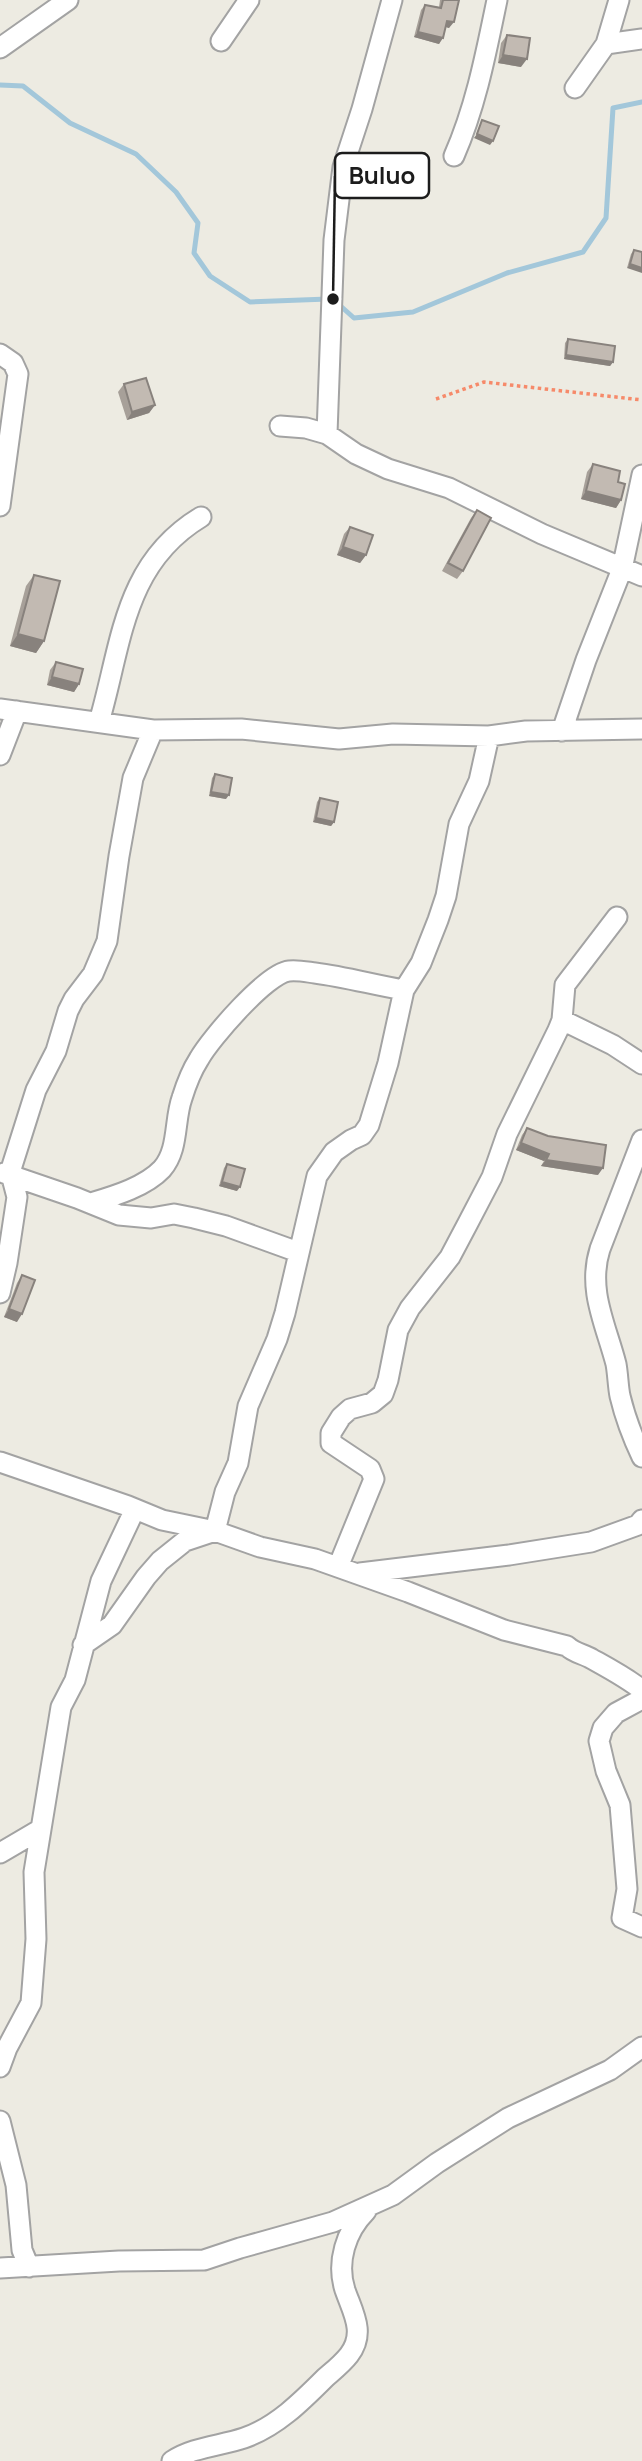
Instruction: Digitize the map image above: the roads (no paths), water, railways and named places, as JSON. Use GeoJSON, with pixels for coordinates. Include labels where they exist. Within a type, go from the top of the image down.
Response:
{"type":"FeatureCollection","features":[{"type":"Feature","properties":{"kind":"street"},"geometry":{"type":"LineString","coordinates":[[0,48],[68,0]]}},
{"type":"Feature","properties":{"kind":"street"},"geometry":{"type":"LineString","coordinates":[[221,41],[249,0]]}},
{"type":"Feature","properties":{"kind":"street"},"geometry":{"type":"LineString","coordinates":[[327,434],[334,240],[343,167],[392,0]]}},
{"type":"Feature","properties":{"kind":"street"},"geometry":{"type":"LineString","coordinates":[[454,156],[465,133],[476,94],[497,0]]}},
{"type":"Feature","properties":{"kind":"street"},"geometry":{"type":"LineString","coordinates":[[575,88],[606,44],[620,0]]}},
{"type":"Feature","properties":{"kind":"street"},"geometry":{"type":"LineString","coordinates":[[606,44],[642,39]]}},
{"type":"Feature","properties":{"kind":"street"},"geometry":{"type":"LineString","coordinates":[[0,354],[13,363],[18,374],[0,506]]}},
{"type":"Feature","properties":{"kind":"street"},"geometry":{"type":"LineString","coordinates":[[280,426],[306,428],[327,434],[356,454],[388,469],[449,488],[542,534],[642,576]]}},
{"type":"Feature","properties":{"kind":"street"},"geometry":{"type":"LineString","coordinates":[[562,731],[586,660],[622,569],[642,475]]}},
{"type":"Feature","properties":{"kind":"street"},"geometry":{"type":"LineString","coordinates":[[99,722],[116,649],[135,591],[149,565],[168,542],[201,517]]}},
{"type":"Feature","properties":{"kind":"street"},"geometry":{"type":"LineString","coordinates":[[0,755],[8,710],[153,730],[241,729],[339,739],[393,734],[489,736],[526,731],[642,729]]}},
{"type":"Feature","properties":{"kind":"street"},"geometry":{"type":"LineString","coordinates":[[0,1293],[17,1197],[5,1173],[36,1090],[56,1051],[68,1011],[93,974],[107,941],[133,778],[153,730]]}},
{"type":"Feature","properties":{"kind":"street"},"geometry":{"type":"LineString","coordinates":[[215,1531],[225,1492],[238,1463],[248,1406],[281,1326],[317,1176],[334,1152],[362,1135],[369,1125],[388,1062],[404,990],[421,963],[438,920],[446,896],[459,824],[479,781],[489,736]]}},
{"type":"Feature","properties":{"kind":"street"},"geometry":{"type":"LineString","coordinates":[[346,1571],[374,1479],[370,1469],[331,1443],[331,1433],[350,1409],[372,1403],[383,1394],[398,1330],[410,1308],[450,1256],[492,1177],[507,1134],[562,1020],[565,985],[617,917]]}},
{"type":"Feature","properties":{"kind":"street"},"geometry":{"type":"LineString","coordinates":[[91,1203],[131,1188],[151,1178],[164,1167],[171,1150],[182,1096],[198,1060],[229,1020],[274,976],[297,970],[404,990]]}},
{"type":"Feature","properties":{"kind":"street"},"geometry":{"type":"LineString","coordinates":[[562,1020],[613,1045],[642,1064]]}},
{"type":"Feature","properties":{"kind":"street"},"geometry":{"type":"LineString","coordinates":[[641,1449],[620,1394],[615,1361],[599,1310],[594,1282],[598,1256],[642,1140]]}},
{"type":"Feature","properties":{"kind":"street"},"geometry":{"type":"LineString","coordinates":[[5,1173],[119,1215],[138,1218],[174,1214],[194,1218],[226,1226],[298,1252]]}},
{"type":"Feature","properties":{"kind":"street"},"geometry":{"type":"LineString","coordinates":[[0,1462],[162,1520],[215,1531],[243,1542],[315,1559],[504,1630],[567,1646],[628,1679],[642,1690]]}},
{"type":"Feature","properties":{"kind":"street"},"geometry":{"type":"LineString","coordinates":[[0,2067],[31,2003],[36,1955],[34,1872],[61,1707],[72,1689],[101,1581],[135,1509]]}},
{"type":"Feature","properties":{"kind":"street"},"geometry":{"type":"LineString","coordinates":[[346,1571],[509,1555],[591,1542],[638,1525],[642,1520]]}},
{"type":"Feature","properties":{"kind":"street"},"geometry":{"type":"LineString","coordinates":[[83,1645],[112,1625],[160,1561],[185,1541],[215,1531]]}},
{"type":"Feature","properties":{"kind":"street"},"geometry":{"type":"LineString","coordinates":[[642,1699],[616,1713],[603,1727],[600,1741],[606,1771],[620,1805],[627,1889],[622,1918],[642,1927]]}},
{"type":"Feature","properties":{"kind":"street"},"geometry":{"type":"LineString","coordinates":[[0,1853],[41,1829]]}},
{"type":"Feature","properties":{"kind":"street"},"geometry":{"type":"LineString","coordinates":[[0,2268],[119,2261],[204,2260],[332,2222],[393,2195],[437,2163],[508,2118],[610,2070],[642,2047]]}},
{"type":"Feature","properties":{"kind":"street"},"geometry":{"type":"LineString","coordinates":[[0,2121],[16,2185],[22,2250],[29,2267]]}},
{"type":"Feature","properties":{"kind":"street"},"geometry":{"type":"LineString","coordinates":[[172,2461],[200,2448],[247,2437],[270,2427],[349,2355],[356,2342],[358,2321],[345,2290],[342,2261],[349,2230],[375,2203]]}},
{"type":"Feature","properties":{"kind":"waterway"},"geometry":{"type":"LineString","coordinates":[[0,85],[23,86],[70,123],[136,154],[176,192],[198,223],[194,253],[210,276],[250,302],[328,299]]}},
{"type":"Feature","properties":{"kind":"waterway"},"geometry":{"type":"LineString","coordinates":[[336,302],[354,318],[413,312],[507,273],[583,252],[606,218],[613,108],[642,102]]}},
{"type":"Feature","properties":{"kind":"place","name":"Buluo"},"geometry":{"type":"Point","coordinates":[333,299]}}]}
